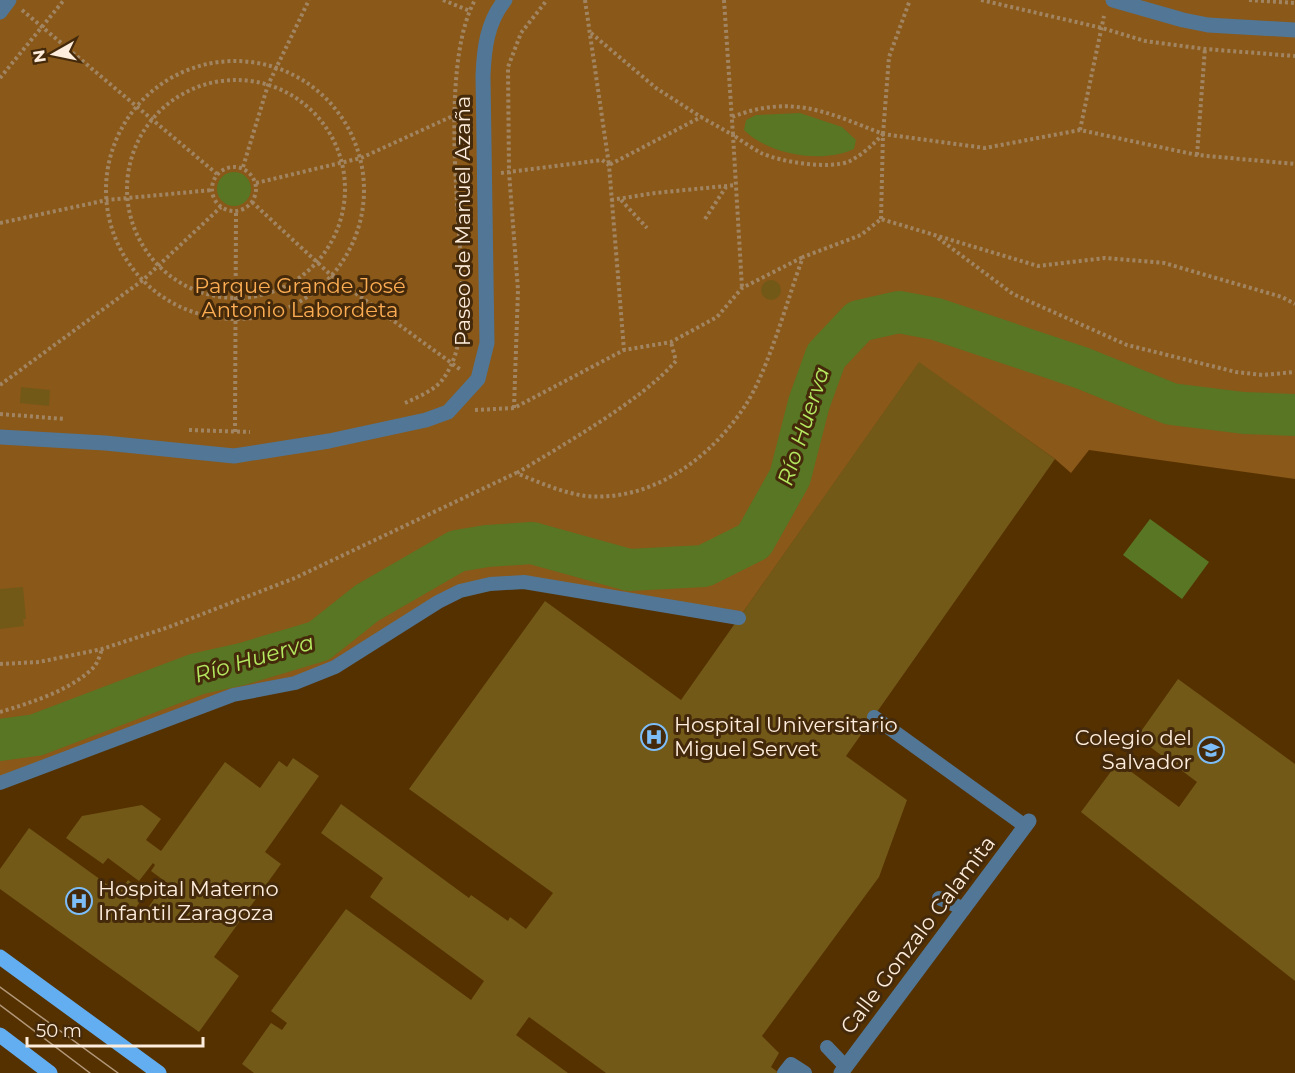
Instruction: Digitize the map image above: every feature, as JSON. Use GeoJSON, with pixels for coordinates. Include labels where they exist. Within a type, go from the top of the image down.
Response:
{"type":"FeatureCollection","features":[{"type":"Feature","properties":{"kind":"main road"},"geometry":{"type":"LineString","coordinates":[[0,957],[159,1073]]}},
{"type":"Feature","properties":{"kind":"main road"},"geometry":{"type":"LineString","coordinates":[[0,1035],[50,1073]]}},
{"type":"Feature","properties":{"kind":"street","name":"Paseo de Manuel Azaña"},"geometry":{"type":"LineString","coordinates":[[0,437],[105,443],[234,456],[329,441],[426,420],[448,412],[478,379],[487,343],[484,54],[492,20],[505,0]]}},
{"type":"Feature","properties":{"kind":"street"},"geometry":{"type":"LineString","coordinates":[[0,12],[14,3]]}},
{"type":"Feature","properties":{"kind":"street"},"geometry":{"type":"LineString","coordinates":[[1109,5],[1208,25],[1295,30]]}},
{"type":"Feature","properties":{"kind":"street","name":"Calle Gonzalo Calamita"},"geometry":{"type":"LineString","coordinates":[[847,1071],[1027,824]]}},
{"type":"Feature","properties":{"kind":"lane"},"geometry":{"type":"LineString","coordinates":[[0,783],[233,695],[295,683],[335,668],[438,602],[460,591],[490,584],[524,582],[739,618]]}},
{"type":"Feature","properties":{"kind":"lane"},"geometry":{"type":"LineString","coordinates":[[874,717],[1027,824]]}},
{"type":"Feature","properties":{"kind":"lane"},"geometry":{"type":"LineString","coordinates":[[939,897],[964,909]]}},
{"type":"Feature","properties":{"kind":"lane"},"geometry":{"type":"LineString","coordinates":[[827,1047],[847,1071]]}},
{"type":"Feature","properties":{"kind":"lane"},"geometry":{"type":"LineString","coordinates":[[784,1073],[791,1064],[805,1073]]}},
{"type":"Feature","properties":{"kind":"path"},"geometry":{"type":"LineString","coordinates":[[0,78],[64,0]]}},
{"type":"Feature","properties":{"kind":"path"},"geometry":{"type":"LineString","coordinates":[[243,167],[268,85],[309,0]]}},
{"type":"Feature","properties":{"kind":"path"},"geometry":{"type":"LineString","coordinates":[[443,0],[492,20]]}},
{"type":"Feature","properties":{"kind":"path"},"geometry":{"type":"LineString","coordinates":[[399,406],[426,393],[443,380],[451,363],[462,324],[455,115],[457,60],[469,11],[475,0]]}},
{"type":"Feature","properties":{"kind":"path"},"geometry":{"type":"LineString","coordinates":[[514,408],[518,290],[509,172],[508,67],[521,33],[547,0]]}},
{"type":"Feature","properties":{"kind":"path"},"geometry":{"type":"LineString","coordinates":[[585,0],[609,165],[624,350]]}},
{"type":"Feature","properties":{"kind":"path"},"geometry":{"type":"LineString","coordinates":[[724,0],[742,288]]}},
{"type":"Feature","properties":{"kind":"path"},"geometry":{"type":"LineString","coordinates":[[448,412],[514,408],[624,350],[671,342],[717,317],[742,288],[803,257],[861,235],[881,219],[883,134],[889,57],[910,0]]}},
{"type":"Feature","properties":{"kind":"path"},"geometry":{"type":"LineString","coordinates":[[981,0],[1102,28],[1145,41],[1205,50],[1295,56]]}},
{"type":"Feature","properties":{"kind":"path"},"geometry":{"type":"LineString","coordinates":[[1249,0],[1295,3]]}},
{"type":"Feature","properties":{"kind":"path"},"geometry":{"type":"LineString","coordinates":[[14,3],[217,174]]}},
{"type":"Feature","properties":{"kind":"path"},"geometry":{"type":"LineString","coordinates":[[1080,130],[1109,5]]}},
{"type":"Feature","properties":{"kind":"path"},"geometry":{"type":"LineString","coordinates":[[1197,155],[1208,25]]}},
{"type":"Feature","properties":{"kind":"path"},"geometry":{"type":"LineString","coordinates":[[591,33],[656,88],[762,153],[787,160],[822,165],[848,162],[869,149],[883,134]]}},
{"type":"Feature","properties":{"kind":"path"},"geometry":{"type":"LineString","coordinates":[[239,60],[277,67],[313,86],[342,117],[361,158],[364,198],[355,240],[332,276],[305,299],[273,314],[238,320],[203,315],[170,302],[143,280],[118,244],[107,200],[108,165],[120,131],[137,106],[169,78],[203,64],[239,60]]}},
{"type":"Feature","properties":{"kind":"path"},"geometry":{"type":"LineString","coordinates":[[243,80],[268,85],[289,94],[307,107],[323,123],[334,143],[341,164],[343,206],[329,245],[316,262],[294,281],[267,294],[237,298],[199,291],[181,284],[158,266],[132,223],[127,198],[132,156],[140,137],[152,119],[170,102],[192,89],[209,84],[243,80]]}},
{"type":"Feature","properties":{"kind":"path"},"geometry":{"type":"LineString","coordinates":[[732,117],[757,108],[803,106],[826,111],[883,134],[985,148],[1080,130],[1197,155],[1295,164]]}},
{"type":"Feature","properties":{"kind":"path"},"geometry":{"type":"LineString","coordinates":[[256,183],[361,158],[455,115],[483,114]]}},
{"type":"Feature","properties":{"kind":"path"},"geometry":{"type":"LineString","coordinates":[[609,165],[701,117]]}},
{"type":"Feature","properties":{"kind":"path"},"geometry":{"type":"LineString","coordinates":[[509,172],[602,160],[609,165]]}},
{"type":"Feature","properties":{"kind":"path"},"geometry":{"type":"LineString","coordinates":[[229,167],[243,167],[254,176],[256,183],[256,196],[252,202],[236,211],[221,207],[212,190],[217,174],[229,167]]}},
{"type":"Feature","properties":{"kind":"path"},"geometry":{"type":"LineString","coordinates":[[611,200],[736,185]]}},
{"type":"Feature","properties":{"kind":"path"},"geometry":{"type":"LineString","coordinates":[[705,219],[726,187]]}},
{"type":"Feature","properties":{"kind":"path"},"geometry":{"type":"LineString","coordinates":[[0,223],[107,200],[212,190]]}},
{"type":"Feature","properties":{"kind":"path"},"geometry":{"type":"LineString","coordinates":[[621,199],[647,228]]}},
{"type":"Feature","properties":{"kind":"path"},"geometry":{"type":"LineString","coordinates":[[252,202],[332,276],[451,363],[478,379]]}},
{"type":"Feature","properties":{"kind":"path"},"geometry":{"type":"LineString","coordinates":[[0,385],[143,280],[221,207]]}},
{"type":"Feature","properties":{"kind":"path"},"geometry":{"type":"LineString","coordinates":[[234,456],[238,320],[236,211]]}},
{"type":"Feature","properties":{"kind":"path"},"geometry":{"type":"LineString","coordinates":[[881,219],[1038,266],[1105,258],[1164,263],[1282,297],[1295,304]]}},
{"type":"Feature","properties":{"kind":"path"},"geometry":{"type":"LineString","coordinates":[[935,236],[1012,294],[1127,345],[1236,372],[1263,375],[1295,372]]}},
{"type":"Feature","properties":{"kind":"path"},"geometry":{"type":"LineString","coordinates":[[516,473],[564,491],[605,496],[635,492],[664,483],[717,439],[745,406],[759,378],[803,257]]}},
{"type":"Feature","properties":{"kind":"path"},"geometry":{"type":"LineString","coordinates":[[0,664],[39,662],[102,649],[170,627],[295,578],[516,473],[617,409],[668,370],[676,361],[671,342]]}},
{"type":"Feature","properties":{"kind":"path"},"geometry":{"type":"LineString","coordinates":[[0,414],[76,420]]}},
{"type":"Feature","properties":{"kind":"path"},"geometry":{"type":"LineString","coordinates":[[185,430],[254,432]]}},
{"type":"Feature","properties":{"kind":"path"},"geometry":{"type":"LineString","coordinates":[[0,712],[58,690],[78,678],[95,666],[102,649]]}},
{"type":"Feature","properties":{"kind":"green space","name":"Parque Grande José Antonio Labordeta"},"geometry":{"type":"Polygon","coordinates":[[[0,0],[1295,0],[1295,479],[1089,450],[1071,473],[1055,459],[919,363],[739,618],[524,582],[460,591],[335,667],[233,695],[0,779],[0,740],[29,736],[0,736],[0,0]]]}},
{"type":"Feature","properties":{"kind":"shaded area"},"geometry":{"type":"Polygon","coordinates":[[[800,113],[842,127],[856,140],[854,149],[827,156],[796,154],[767,146],[744,130],[746,120],[756,115],[800,113]]]}},
{"type":"Feature","properties":{"kind":"shaded area"},"geometry":{"type":"Polygon","coordinates":[[[234,172],[246,177],[251,189],[246,201],[234,206],[222,201],[217,189],[222,177],[234,172]]]}},
{"type":"Feature","properties":{"kind":"shaded area"},"geometry":{"type":"Polygon","coordinates":[[[1150,519],[1209,562],[1182,599],[1123,555],[1150,519]]]}},
{"type":"Feature","properties":{"kind":"building"},"geometry":{"type":"Polygon","coordinates":[[[767,280],[775,280],[781,286],[781,294],[775,300],[767,300],[761,294],[761,286],[767,280]]]}},
{"type":"Feature","properties":{"kind":"building","name":"Hospital Universitario Miguel Servet"},"geometry":{"type":"Polygon","coordinates":[[[919,362],[1055,459],[846,756],[907,800],[879,877],[762,1036],[779,1053],[771,1067],[779,1073],[606,1073],[529,1017],[516,1035],[568,1073],[254,1073],[242,1064],[271,1023],[282,1030],[287,1023],[271,1011],[346,909],[471,1000],[484,981],[370,897],[383,878],[321,833],[341,804],[469,898],[471,895],[508,921],[510,917],[526,929],[553,893],[409,789],[545,601],[681,700],[919,362]]]}},
{"type":"Feature","properties":{"kind":"building"},"geometry":{"type":"Polygon","coordinates":[[[21,387],[50,390],[49,406],[20,403],[21,387]]]}},
{"type":"Feature","properties":{"kind":"building"},"geometry":{"type":"Polygon","coordinates":[[[23,587],[26,619],[23,619],[24,626],[0,629],[0,589],[23,587]]]}},
{"type":"Feature","properties":{"kind":"building"},"geometry":{"type":"Polygon","coordinates":[[[1178,679],[1295,764],[1295,981],[1081,812],[1118,762],[1179,807],[1197,782],[1137,737],[1178,679]]]}},
{"type":"Feature","properties":{"kind":"building","name":"Hospital Materno Infantil Zaragoza"},"geometry":{"type":"Polygon","coordinates":[[[293,758],[319,776],[265,852],[281,864],[214,957],[239,976],[199,1032],[0,889],[0,869],[29,828],[119,893],[128,880],[146,893],[135,909],[143,915],[166,882],[151,871],[155,865],[153,863],[139,881],[108,858],[103,864],[66,838],[82,816],[142,805],[161,819],[146,840],[161,851],[225,762],[260,788],[279,761],[287,767],[293,758]]]}},
{"type":"Feature","properties":{"kind":"waterway","name":"Río Huerva"},"geometry":{"type":"LineString","coordinates":[[0,740],[36,735],[197,674],[242,664],[319,641],[367,603],[457,551],[532,543],[629,570],[704,566],[754,541],[790,477],[809,403],[826,356],[859,321],[899,312],[936,319],[1082,368],[1171,404],[1244,413],[1295,415]]}},
{"type":"Feature","properties":{"kind":"tram line"},"geometry":{"type":"LineString","coordinates":[[0,987],[118,1073]]}},
{"type":"Feature","properties":{"kind":"tram line"},"geometry":{"type":"LineString","coordinates":[[0,1005],[90,1073]]}},
{"type":"Feature","properties":{"kind":"place","name":"Hospital Universitario Miguel Servet"},"geometry":{"type":"Point","coordinates":[654,737]}},
{"type":"Feature","properties":{"kind":"place","name":"Colegio del Salvador"},"geometry":{"type":"Point","coordinates":[1211,750]}},
{"type":"Feature","properties":{"kind":"place","name":"Hospital Materno Infantil Zaragoza"},"geometry":{"type":"Point","coordinates":[79,901]}}]}
